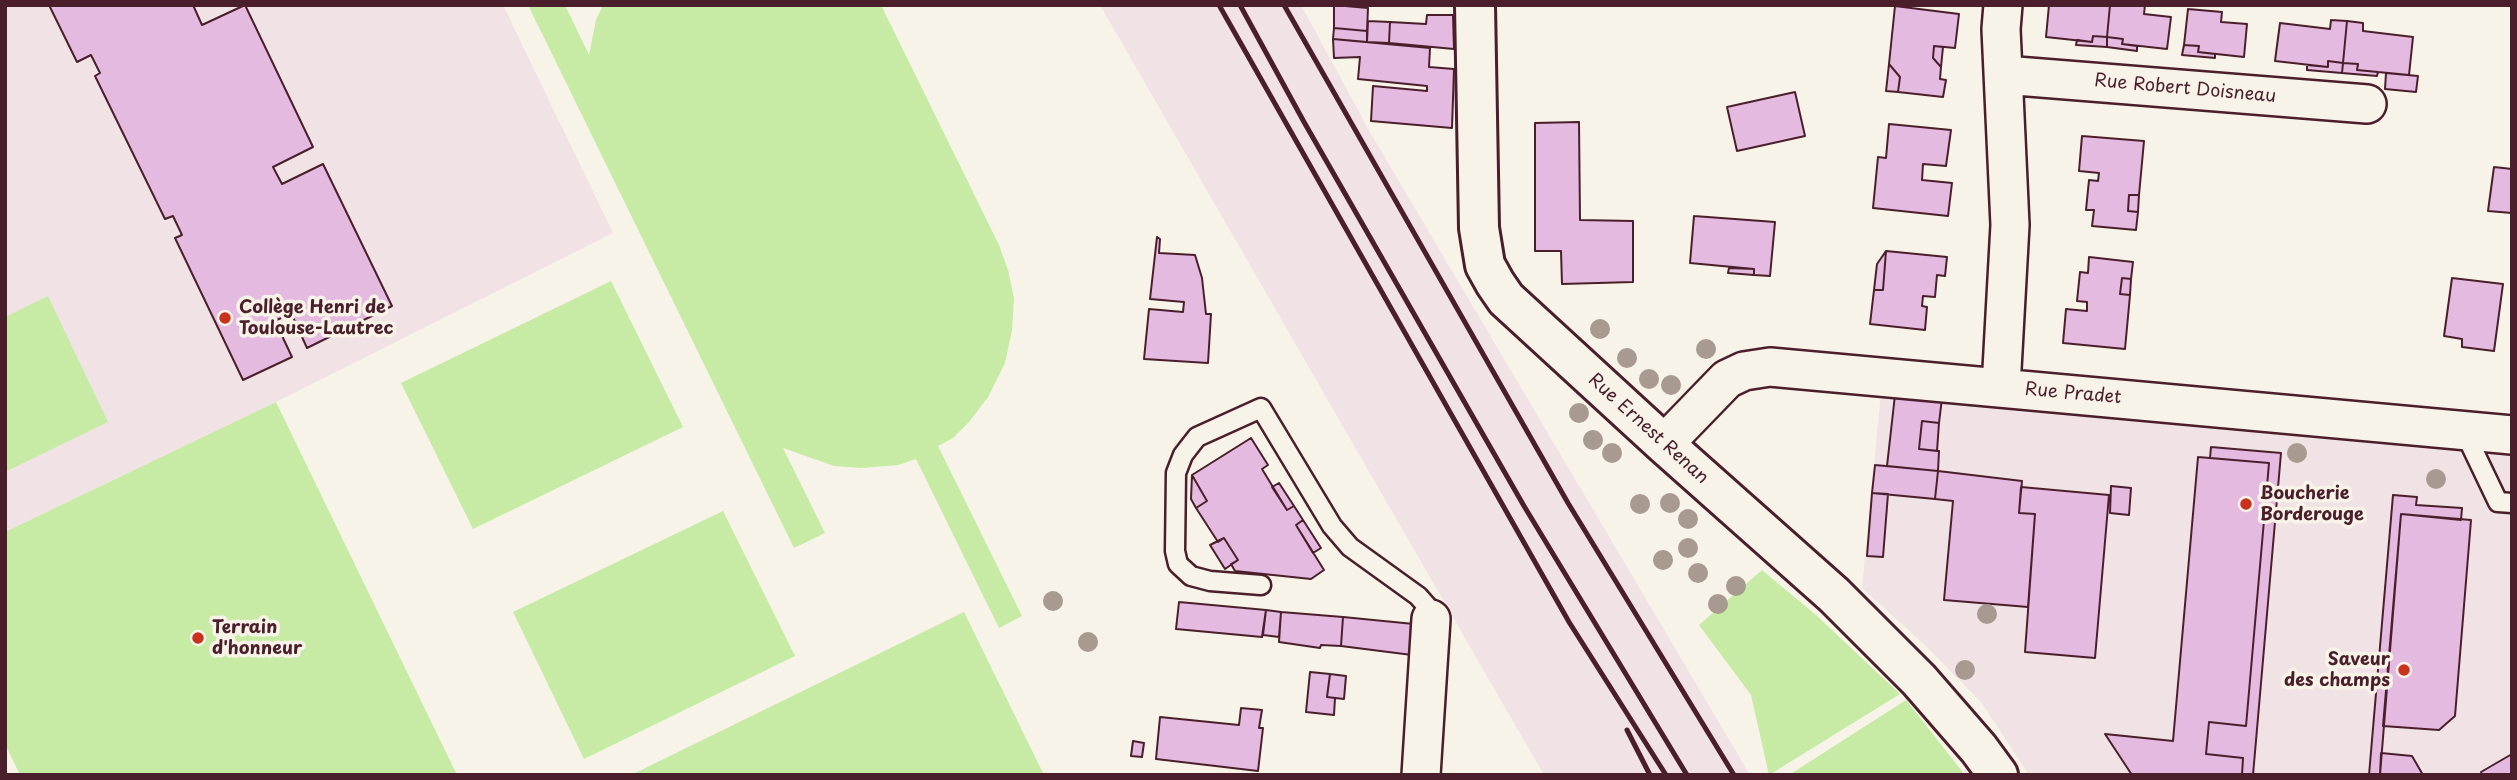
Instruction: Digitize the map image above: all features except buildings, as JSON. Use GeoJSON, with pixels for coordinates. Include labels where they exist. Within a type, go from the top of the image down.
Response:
{"type":"FeatureCollection","features":[{"type":"Feature","properties":{"kind":"street","name":"Rue Ernest Renan"},"geometry":{"type":"LineString","coordinates":[[1475,5],[1479,228],[1485,265],[1506,299],[1834,595],[1919,680],[1998,775]]}},
{"type":"Feature","properties":{"kind":"street"},"geometry":{"type":"LineString","coordinates":[[2001,387],[2010,225],[2001,29],[2003,5]]}},
{"type":"Feature","properties":{"kind":"street","name":"Rue Robert Doisneau"},"geometry":{"type":"LineString","coordinates":[[2004,75],[2367,104]]}},
{"type":"Feature","properties":{"kind":"street","name":"Rue Pradet"},"geometry":{"type":"LineString","coordinates":[[1664,444],[1727,379],[1744,371],[1770,367],[2512,435]]}},
{"type":"Feature","properties":{"kind":"street"},"geometry":{"type":"LineString","coordinates":[[1422,775],[1431,619]]}},
{"type":"Feature","properties":{"kind":"lane"},"geometry":{"type":"LineString","coordinates":[[1261,585],[1210,581],[1191,576],[1178,565],[1175,551],[1176,473],[1183,454],[1197,437],[1261,408],[1332,526],[1350,547],[1418,596],[1426,605],[1431,619]]}},
{"type":"Feature","properties":{"kind":"lane"},"geometry":{"type":"LineString","coordinates":[[2464,431],[2498,502],[2512,503]]}},
{"type":"Feature","properties":{"kind":"shaded area","name":"Collège Henri de Toulouse-Lautrec"},"geometry":{"type":"Polygon","coordinates":[[[5,5],[503,5],[613,233],[276,402],[5,532],[5,5]]]}},
{"type":"Feature","properties":{"kind":"shaded area"},"geometry":{"type":"Polygon","coordinates":[[[1100,5],[1301,5],[1371,134],[1750,775],[1544,775],[1100,5]]]}},
{"type":"Feature","properties":{"kind":"shaded area"},"geometry":{"type":"Polygon","coordinates":[[[1881,393],[2512,448],[2512,775],[2029,775],[1981,702],[1925,645],[1862,588],[1881,393]]]}},
{"type":"Feature","properties":{"kind":"green space"},"geometry":{"type":"Polygon","coordinates":[[[528,5],[565,5],[589,55],[596,20],[603,5],[881,5],[999,245],[1008,270],[1014,298],[1012,330],[1005,363],[988,397],[969,422],[953,438],[938,446],[1022,616],[999,628],[916,459],[898,465],[861,468],[834,466],[783,448],[825,533],[794,548],[528,5]]]}},
{"type":"Feature","properties":{"kind":"green space"},"geometry":{"type":"Polygon","coordinates":[[[611,281],[683,427],[473,529],[401,383],[611,281]]]}},
{"type":"Feature","properties":{"kind":"green space"},"geometry":{"type":"Polygon","coordinates":[[[48,296],[108,422],[5,472],[5,317],[48,296]]]}},
{"type":"Feature","properties":{"kind":"green space","name":"Terrain d'honneur"},"geometry":{"type":"Polygon","coordinates":[[[276,402],[457,775],[20,775],[5,744],[5,532],[276,402]]]}},
{"type":"Feature","properties":{"kind":"green space"},"geometry":{"type":"Polygon","coordinates":[[[723,511],[795,656],[584,759],[513,612],[723,511]]]}},
{"type":"Feature","properties":{"kind":"green space"},"geometry":{"type":"Polygon","coordinates":[[[1762,570],[1816,615],[1900,694],[1769,775],[1751,695],[1699,625],[1762,570]]]}},
{"type":"Feature","properties":{"kind":"green space"},"geometry":{"type":"Polygon","coordinates":[[[964,612],[1044,775],[631,775],[964,612]]]}},
{"type":"Feature","properties":{"kind":"green space"},"geometry":{"type":"Polygon","coordinates":[[[1906,700],[1965,775],[1789,775],[1906,700]]]}},
{"type":"Feature","properties":{"kind":"railway"},"geometry":{"type":"LineString","coordinates":[[1219,5],[1569,622],[1666,775]]}},
{"type":"Feature","properties":{"kind":"railway"},"geometry":{"type":"LineString","coordinates":[[1240,5],[1524,506],[1687,775]]}},
{"type":"Feature","properties":{"kind":"railway"},"geometry":{"type":"LineString","coordinates":[[1284,5],[1568,503],[1734,775]]}},
{"type":"Feature","properties":{"kind":"railway"},"geometry":{"type":"LineString","coordinates":[[1627,730],[1650,775]]}},
{"type":"Feature","properties":{"kind":"place","name":"Collège Henri de Toulouse-Lautrec"},"geometry":{"type":"Point","coordinates":[225,318]}},
{"type":"Feature","properties":{"kind":"place","name":"Boucherie Borderouge"},"geometry":{"type":"Point","coordinates":[2246,504]}},
{"type":"Feature","properties":{"kind":"place","name":"Terrain d'honneur"},"geometry":{"type":"Point","coordinates":[198,638]}},
{"type":"Feature","properties":{"kind":"place","name":"Saveur des champs"},"geometry":{"type":"Point","coordinates":[2404,670]}}]}
